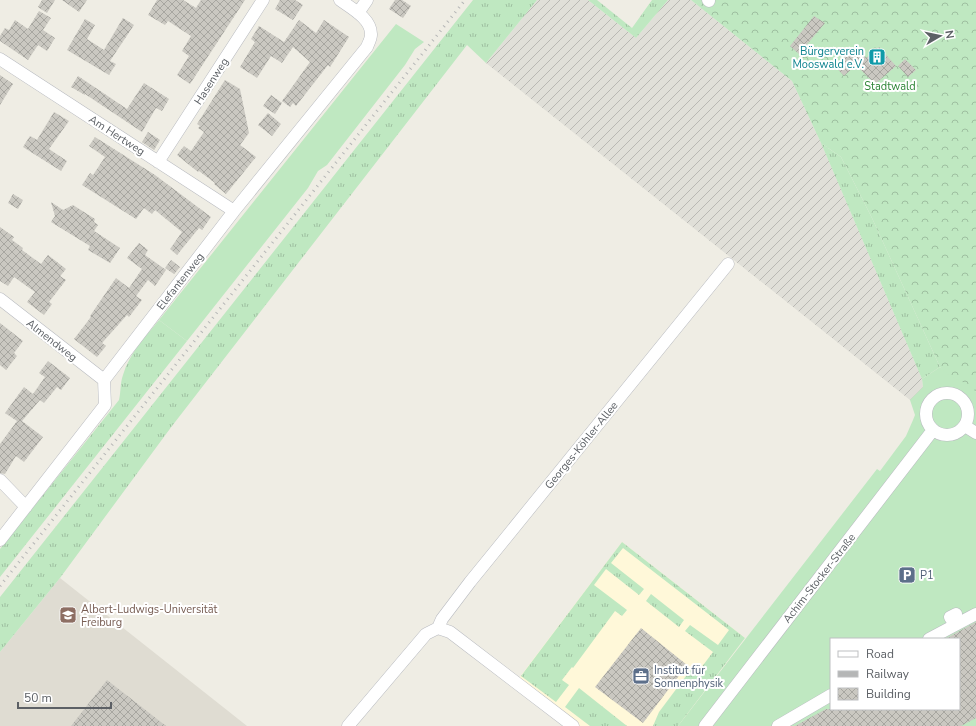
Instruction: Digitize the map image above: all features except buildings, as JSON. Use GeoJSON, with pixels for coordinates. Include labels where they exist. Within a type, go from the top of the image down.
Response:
{"type":"FeatureCollection","features":[{"type":"Feature","properties":{"kind":"street","name":"Hasenweg"},"geometry":{"type":"LineString","coordinates":[[158,162],[263,0]]}},
{"type":"Feature","properties":{"kind":"street"},"geometry":{"type":"LineString","coordinates":[[340,0],[358,13],[367,0]]}},
{"type":"Feature","properties":{"kind":"street","name":"Elefantenweg"},"geometry":{"type":"LineString","coordinates":[[104,380],[234,211],[367,47],[371,35],[370,26],[358,13]]}},
{"type":"Feature","properties":{"kind":"street","name":"Am Hertweg"},"geometry":{"type":"LineString","coordinates":[[0,59],[234,211]]}},
{"type":"Feature","properties":{"kind":"street","name":"Georges-Köhler-Allee"},"geometry":{"type":"LineString","coordinates":[[438,628],[442,619],[470,582],[728,264]]}},
{"type":"Feature","properties":{"kind":"street","name":"Almendweg"},"geometry":{"type":"LineString","coordinates":[[0,299],[104,380]]}},
{"type":"Feature","properties":{"kind":"street"},"geometry":{"type":"LineString","coordinates":[[0,540],[105,405],[104,380]]}},
{"type":"Feature","properties":{"kind":"street"},"geometry":{"type":"LineString","coordinates":[[942,393],[952,393],[963,400],[968,412],[965,426],[958,432],[950,435],[941,434],[933,430],[926,418],[926,408],[931,400],[942,393]]}},
{"type":"Feature","properties":{"kind":"street"},"geometry":{"type":"LineString","coordinates":[[965,426],[976,433]]}},
{"type":"Feature","properties":{"kind":"street","name":"Achim-Stocker-Straße"},"geometry":{"type":"LineString","coordinates":[[705,726],[933,430]]}},
{"type":"Feature","properties":{"kind":"street"},"geometry":{"type":"LineString","coordinates":[[0,480],[26,507]]}},
{"type":"Feature","properties":{"kind":"street"},"geometry":{"type":"LineString","coordinates":[[930,638],[956,620],[976,614]]}},
{"type":"Feature","properties":{"kind":"street"},"geometry":{"type":"LineString","coordinates":[[348,726],[426,634],[438,628],[450,632],[573,726]]}},
{"type":"Feature","properties":{"kind":"street"},"geometry":{"type":"LineString","coordinates":[[778,726],[830,696]]}},
{"type":"Feature","properties":{"kind":"shaded area"},"geometry":{"type":"Polygon","coordinates":[[[537,0],[588,0],[636,38],[668,0],[691,0],[792,81],[821,143],[922,379],[923,387],[910,400],[486,63],[537,0]]]}},
{"type":"Feature","properties":{"kind":"shaded area"},"geometry":{"type":"Polygon","coordinates":[[[622,542],[745,638],[678,726],[564,726],[513,686],[622,542]]]}},
{"type":"Feature","properties":{"kind":"shaded area","name":"Albert-Ludwigs-Universität Freiburg"},"geometry":{"type":"Polygon","coordinates":[[[60,578],[247,726],[0,726],[0,652],[60,578]]]}},
{"type":"Feature","properties":{"kind":"green space"},"geometry":{"type":"Polygon","coordinates":[[[473,0],[537,0],[486,63],[467,45],[172,426],[60,578],[0,652],[0,597],[473,0]]]}},
{"type":"Feature","properties":{"kind":"green space"},"geometry":{"type":"Polygon","coordinates":[[[588,0],[597,0],[632,28],[652,0],[668,0],[636,38],[588,0]]]}},
{"type":"Feature","properties":{"kind":"green space","name":"Stadtwald"},"geometry":{"type":"Polygon","coordinates":[[[691,0],[976,0],[976,392],[944,373],[940,367],[872,218],[841,157],[821,143],[792,81],[691,0]]]}},
{"type":"Feature","properties":{"kind":"green space"},"geometry":{"type":"Polygon","coordinates":[[[396,24],[424,42],[415,49],[405,65],[327,165],[318,171],[308,188],[187,341],[159,320],[396,24]]]}},
{"type":"Feature","properties":{"kind":"green space"},"geometry":{"type":"Polygon","coordinates":[[[821,143],[841,157],[872,218],[940,367],[922,379],[821,143]]]}},
{"type":"Feature","properties":{"kind":"green space"},"geometry":{"type":"Polygon","coordinates":[[[159,320],[187,341],[0,577],[0,549],[119,400],[122,378],[129,360],[159,320]]]}},
{"type":"Feature","properties":{"kind":"green space"},"geometry":{"type":"Polygon","coordinates":[[[940,367],[976,392],[976,726],[678,726],[877,469],[880,471],[906,436],[915,415],[910,400],[923,387],[922,379],[940,367]]]}},
{"type":"Feature","properties":{"kind":"green space"},"geometry":{"type":"Polygon","coordinates":[[[622,542],[745,638],[678,726],[653,726],[659,712],[695,664],[701,668],[713,652],[685,631],[690,625],[718,645],[729,630],[623,548],[611,563],[644,589],[639,595],[606,569],[594,585],[627,610],[622,616],[615,611],[573,668],[572,667],[562,680],[569,685],[556,702],[521,676],[622,542]]]}},
{"type":"Feature","properties":{"kind":"green space"},"geometry":{"type":"Polygon","coordinates":[[[651,594],[684,620],[679,627],[646,601],[651,594]]]}},
{"type":"Feature","properties":{"kind":"green space"},"geometry":{"type":"Polygon","coordinates":[[[579,688],[627,726],[590,726],[565,707],[579,688]]]}},
{"type":"Feature","properties":{"kind":"railway"},"geometry":{"type":"LineString","coordinates":[[0,586],[465,0]]}},
{"type":"Feature","properties":{"kind":"place","name":"Bürgerverein Mooswald e.V."},"geometry":{"type":"Point","coordinates":[877,57]}},
{"type":"Feature","properties":{"kind":"place","name":"P1"},"geometry":{"type":"Point","coordinates":[907,575]}},
{"type":"Feature","properties":{"kind":"place","name":"Albert-Ludwigs-Universität Freiburg"},"geometry":{"type":"Point","coordinates":[68,615]}},
{"type":"Feature","properties":{"kind":"place","name":"Institut für Sonnenphysik"},"geometry":{"type":"Point","coordinates":[641,676]}}]}
